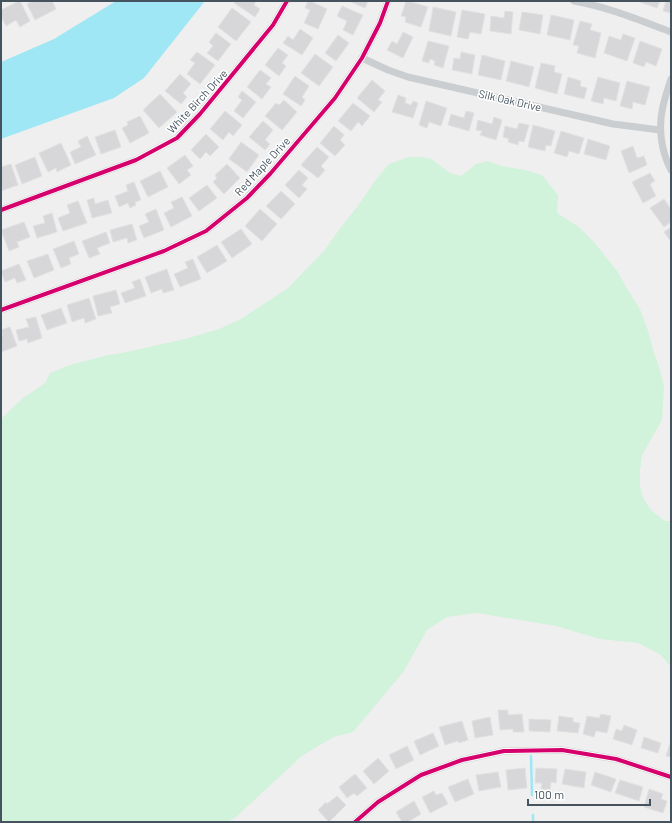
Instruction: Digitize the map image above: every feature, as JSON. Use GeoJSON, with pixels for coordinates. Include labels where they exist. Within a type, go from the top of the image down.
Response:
{"type":"FeatureCollection","features":[{"type":"Feature","properties":{"kind":"street","name":"White Birch Drive"},"geometry":{"type":"LineString","coordinates":[[1,210],[136,160],[177,138],[200,114],[273,25],[287,1]]}},
{"type":"Feature","properties":{"kind":"street","name":"Red Maple Drive"},"geometry":{"type":"LineString","coordinates":[[1,310],[164,251],[206,231],[247,198],[270,174],[334,98],[362,58],[380,23],[388,1]]}},
{"type":"Feature","properties":{"kind":"street"},"geometry":{"type":"LineString","coordinates":[[574,1],[632,17],[671,32]]}},
{"type":"Feature","properties":{"kind":"street","name":"Silk Oak Drive"},"geometry":{"type":"LineString","coordinates":[[362,58],[408,77],[613,124],[660,130]]}},
{"type":"Feature","properties":{"kind":"street"},"geometry":{"type":"LineString","coordinates":[[671,79],[663,106],[660,130],[666,160],[671,170]]}},
{"type":"Feature","properties":{"kind":"street"},"geometry":{"type":"LineString","coordinates":[[355,822],[378,802],[421,775],[462,760],[504,751],[562,750],[616,759],[671,777]]}},
{"type":"Feature","properties":{"kind":"green space"},"geometry":{"type":"Polygon","coordinates":[[[409,157],[431,159],[450,173],[461,176],[476,164],[488,161],[502,166],[542,175],[558,195],[557,213],[579,227],[593,241],[618,272],[640,309],[664,387],[662,420],[642,455],[640,486],[643,498],[651,510],[665,521],[671,521],[671,667],[661,655],[638,643],[600,639],[556,626],[477,613],[447,617],[427,630],[404,671],[353,732],[334,737],[303,755],[236,817],[228,822],[1,822],[1,419],[23,398],[45,383],[50,373],[70,365],[108,355],[185,339],[219,329],[241,319],[288,288],[324,251],[377,178],[389,164],[409,157]]]}},
{"type":"Feature","properties":{"kind":"water"},"geometry":{"type":"Polygon","coordinates":[[[116,1],[205,1],[144,78],[114,98],[1,139],[1,62],[54,39],[116,1]]]}},
{"type":"Feature","properties":{"kind":"building"},"geometry":{"type":"Polygon","coordinates":[[[19,1],[30,21],[20,27],[16,20],[6,26],[1,16],[1,10],[19,1]]]}},
{"type":"Feature","properties":{"kind":"building"},"geometry":{"type":"Polygon","coordinates":[[[33,1],[52,1],[56,9],[35,20],[27,4],[33,1]]]}},
{"type":"Feature","properties":{"kind":"building"},"geometry":{"type":"Polygon","coordinates":[[[236,1],[256,1],[254,5],[260,9],[255,17],[234,3],[236,1]]]}},
{"type":"Feature","properties":{"kind":"building"},"geometry":{"type":"Polygon","coordinates":[[[308,1],[327,9],[318,29],[304,23],[310,10],[305,8],[308,1]]]}},
{"type":"Feature","properties":{"kind":"building"},"geometry":{"type":"Polygon","coordinates":[[[349,1],[368,1],[365,8],[349,1]]]}},
{"type":"Feature","properties":{"kind":"building"},"geometry":{"type":"Polygon","coordinates":[[[406,1],[428,7],[421,27],[405,22],[406,17],[401,16],[406,1]]]}},
{"type":"Feature","properties":{"kind":"building"},"geometry":{"type":"Polygon","coordinates":[[[637,1],[660,1],[657,8],[637,1]]]}},
{"type":"Feature","properties":{"kind":"building"},"geometry":{"type":"Polygon","coordinates":[[[666,1],[671,1],[671,13],[663,11],[666,1]]]}},
{"type":"Feature","properties":{"kind":"building"},"geometry":{"type":"Polygon","coordinates":[[[342,6],[363,15],[353,35],[343,30],[347,21],[337,16],[342,6]]]}},
{"type":"Feature","properties":{"kind":"building"},"geometry":{"type":"Polygon","coordinates":[[[433,7],[456,12],[451,36],[429,31],[433,7]]]}},
{"type":"Feature","properties":{"kind":"building"},"geometry":{"type":"Polygon","coordinates":[[[232,8],[251,22],[236,41],[218,27],[232,8]]]}},
{"type":"Feature","properties":{"kind":"building"},"geometry":{"type":"Polygon","coordinates":[[[462,10],[485,14],[481,34],[470,32],[468,39],[457,37],[462,10]]]}},
{"type":"Feature","properties":{"kind":"building"},"geometry":{"type":"Polygon","coordinates":[[[505,11],[513,12],[511,34],[490,31],[491,16],[504,18],[505,11]]]}},
{"type":"Feature","properties":{"kind":"building"},"geometry":{"type":"Polygon","coordinates":[[[522,12],[543,15],[540,34],[519,30],[522,12]]]}},
{"type":"Feature","properties":{"kind":"building"},"geometry":{"type":"Polygon","coordinates":[[[551,15],[574,20],[570,40],[547,35],[551,15]]]}},
{"type":"Feature","properties":{"kind":"building"},"geometry":{"type":"Polygon","coordinates":[[[580,21],[592,24],[590,30],[601,33],[595,58],[577,53],[579,46],[573,45],[580,21]]]}},
{"type":"Feature","properties":{"kind":"building"},"geometry":{"type":"Polygon","coordinates":[[[300,29],[313,38],[302,55],[283,43],[288,36],[293,40],[300,29]]]}},
{"type":"Feature","properties":{"kind":"building"},"geometry":{"type":"Polygon","coordinates":[[[403,32],[413,37],[403,58],[387,50],[392,41],[397,44],[403,32]]]}},
{"type":"Feature","properties":{"kind":"building"},"geometry":{"type":"Polygon","coordinates":[[[216,33],[231,44],[218,61],[207,53],[213,46],[209,42],[216,33]]]}},
{"type":"Feature","properties":{"kind":"building"},"geometry":{"type":"Polygon","coordinates":[[[623,34],[635,38],[627,61],[604,53],[609,36],[621,40],[623,34]]]}},
{"type":"Feature","properties":{"kind":"building"},"geometry":{"type":"Polygon","coordinates":[[[338,35],[349,43],[336,61],[325,53],[338,35]]]}},
{"type":"Feature","properties":{"kind":"building"},"geometry":{"type":"Polygon","coordinates":[[[428,41],[449,46],[443,68],[434,65],[435,61],[430,59],[429,63],[422,61],[428,41]]]}},
{"type":"Feature","properties":{"kind":"building"},"geometry":{"type":"Polygon","coordinates":[[[640,41],[662,49],[656,66],[646,62],[644,67],[633,63],[640,41]]]}},
{"type":"Feature","properties":{"kind":"building"},"geometry":{"type":"Polygon","coordinates":[[[278,48],[288,55],[282,63],[286,66],[279,76],[265,65],[278,48]]]}},
{"type":"Feature","properties":{"kind":"building"},"geometry":{"type":"Polygon","coordinates":[[[197,52],[215,65],[200,84],[187,74],[195,63],[190,60],[197,52]]]}},
{"type":"Feature","properties":{"kind":"building"},"geometry":{"type":"Polygon","coordinates":[[[461,52],[475,55],[472,74],[452,70],[454,58],[460,59],[461,52]]]}},
{"type":"Feature","properties":{"kind":"building"},"geometry":{"type":"Polygon","coordinates":[[[315,54],[333,67],[319,86],[301,73],[315,54]]]}},
{"type":"Feature","properties":{"kind":"building"},"geometry":{"type":"Polygon","coordinates":[[[482,55],[505,61],[501,80],[478,75],[482,55]]]}},
{"type":"Feature","properties":{"kind":"building"},"geometry":{"type":"Polygon","coordinates":[[[511,61],[534,67],[529,87],[506,81],[511,61]]]}},
{"type":"Feature","properties":{"kind":"building"},"geometry":{"type":"Polygon","coordinates":[[[541,63],[555,66],[554,72],[562,74],[557,94],[535,88],[541,63]]]}},
{"type":"Feature","properties":{"kind":"building"},"geometry":{"type":"Polygon","coordinates":[[[260,70],[271,78],[266,84],[271,87],[262,99],[247,87],[260,70]]]}},
{"type":"Feature","properties":{"kind":"building"},"geometry":{"type":"Polygon","coordinates":[[[180,74],[191,84],[183,93],[187,97],[181,104],[165,91],[180,74]]]}},
{"type":"Feature","properties":{"kind":"building"},"geometry":{"type":"Polygon","coordinates":[[[295,76],[309,86],[302,97],[305,100],[301,106],[283,94],[295,76]]]}},
{"type":"Feature","properties":{"kind":"building"},"geometry":{"type":"Polygon","coordinates":[[[568,77],[581,81],[580,86],[587,88],[584,99],[564,94],[568,77]]]}},
{"type":"Feature","properties":{"kind":"building"},"geometry":{"type":"Polygon","coordinates":[[[598,77],[620,83],[616,101],[604,98],[603,104],[591,101],[598,77]]]}},
{"type":"Feature","properties":{"kind":"building"},"geometry":{"type":"Polygon","coordinates":[[[372,80],[385,91],[378,100],[382,102],[374,112],[357,98],[372,80]]]}},
{"type":"Feature","properties":{"kind":"building"},"geometry":{"type":"Polygon","coordinates":[[[627,81],[650,87],[645,105],[633,102],[632,109],[620,106],[627,81]]]}},
{"type":"Feature","properties":{"kind":"building"},"geometry":{"type":"Polygon","coordinates":[[[242,91],[256,102],[243,118],[234,111],[242,100],[238,97],[242,91]]]}},
{"type":"Feature","properties":{"kind":"building"},"geometry":{"type":"Polygon","coordinates":[[[160,94],[177,112],[159,128],[143,110],[160,94]]]}},
{"type":"Feature","properties":{"kind":"building"},"geometry":{"type":"Polygon","coordinates":[[[398,95],[406,98],[405,103],[411,105],[413,101],[418,103],[413,118],[392,112],[398,95]]]}},
{"type":"Feature","properties":{"kind":"building"},"geometry":{"type":"Polygon","coordinates":[[[284,100],[297,112],[282,130],[265,116],[276,103],[279,105],[284,100]]]}},
{"type":"Feature","properties":{"kind":"building"},"geometry":{"type":"Polygon","coordinates":[[[426,101],[447,108],[441,126],[429,122],[427,128],[419,125],[426,101]]]}},
{"type":"Feature","properties":{"kind":"building"},"geometry":{"type":"Polygon","coordinates":[[[353,103],[370,116],[362,126],[358,122],[351,131],[338,121],[353,103]]]}},
{"type":"Feature","properties":{"kind":"building"},"geometry":{"type":"Polygon","coordinates":[[[225,111],[242,125],[233,136],[229,132],[223,140],[210,129],[225,111]]]}},
{"type":"Feature","properties":{"kind":"building"},"geometry":{"type":"Polygon","coordinates":[[[466,111],[474,113],[469,131],[448,125],[451,114],[464,118],[466,111]]]}},
{"type":"Feature","properties":{"kind":"building"},"geometry":{"type":"Polygon","coordinates":[[[140,116],[149,133],[130,143],[122,128],[128,125],[127,122],[140,116]]]}},
{"type":"Feature","properties":{"kind":"building"},"geometry":{"type":"Polygon","coordinates":[[[494,117],[502,120],[496,140],[480,135],[482,131],[476,130],[478,120],[492,124],[494,117]]]}},
{"type":"Feature","properties":{"kind":"building"},"geometry":{"type":"Polygon","coordinates":[[[263,121],[273,130],[265,140],[270,144],[265,150],[249,137],[263,121]]]}},
{"type":"Feature","properties":{"kind":"building"},"geometry":{"type":"Polygon","coordinates":[[[519,123],[529,125],[524,142],[519,141],[518,145],[508,142],[509,139],[503,137],[505,126],[517,129],[519,123]]]}},
{"type":"Feature","properties":{"kind":"building"},"geometry":{"type":"Polygon","coordinates":[[[533,125],[555,131],[551,146],[546,145],[545,151],[528,147],[533,125]]]}},
{"type":"Feature","properties":{"kind":"building"},"geometry":{"type":"Polygon","coordinates":[[[334,126],[344,135],[340,140],[345,145],[335,156],[320,143],[334,126]]]}},
{"type":"Feature","properties":{"kind":"building"},"geometry":{"type":"Polygon","coordinates":[[[115,130],[121,147],[101,154],[95,137],[115,130]]]}},
{"type":"Feature","properties":{"kind":"building"},"geometry":{"type":"Polygon","coordinates":[[[561,131],[584,138],[579,154],[569,151],[567,157],[554,153],[561,131]]]}},
{"type":"Feature","properties":{"kind":"building"},"geometry":{"type":"Polygon","coordinates":[[[206,134],[219,147],[210,156],[206,152],[200,159],[191,150],[206,134]]]}},
{"type":"Feature","properties":{"kind":"building"},"geometry":{"type":"Polygon","coordinates":[[[87,136],[96,155],[75,164],[70,152],[81,147],[78,141],[87,136]]]}},
{"type":"Feature","properties":{"kind":"building"},"geometry":{"type":"Polygon","coordinates":[[[588,139],[610,146],[606,160],[584,154],[588,139]]]}},
{"type":"Feature","properties":{"kind":"building"},"geometry":{"type":"Polygon","coordinates":[[[241,142],[259,155],[247,172],[229,159],[241,142]]]}},
{"type":"Feature","properties":{"kind":"building"},"geometry":{"type":"Polygon","coordinates":[[[61,143],[71,165],[57,172],[56,168],[48,172],[39,153],[61,143]]]}},
{"type":"Feature","properties":{"kind":"building"},"geometry":{"type":"Polygon","coordinates":[[[633,146],[637,158],[644,156],[647,165],[629,173],[621,151],[633,146]]]}},
{"type":"Feature","properties":{"kind":"building"},"geometry":{"type":"Polygon","coordinates":[[[317,147],[329,157],[321,166],[325,170],[318,178],[301,165],[317,147]]]}},
{"type":"Feature","properties":{"kind":"building"},"geometry":{"type":"Polygon","coordinates":[[[185,155],[193,166],[187,170],[191,175],[179,184],[167,168],[185,155]]]}},
{"type":"Feature","properties":{"kind":"building"},"geometry":{"type":"Polygon","coordinates":[[[35,157],[42,176],[22,184],[15,165],[35,157]]]}},
{"type":"Feature","properties":{"kind":"building"},"geometry":{"type":"Polygon","coordinates":[[[11,164],[18,185],[1,191],[1,167],[11,164]]]}},
{"type":"Feature","properties":{"kind":"building"},"geometry":{"type":"Polygon","coordinates":[[[227,164],[240,178],[224,194],[213,182],[217,178],[215,175],[227,164]]]}},
{"type":"Feature","properties":{"kind":"building"},"geometry":{"type":"Polygon","coordinates":[[[299,170],[308,178],[302,185],[307,189],[299,198],[285,185],[299,170]]]}},
{"type":"Feature","properties":{"kind":"building"},"geometry":{"type":"Polygon","coordinates":[[[160,171],[168,187],[148,197],[140,181],[160,171]]]}},
{"type":"Feature","properties":{"kind":"building"},"geometry":{"type":"Polygon","coordinates":[[[650,173],[655,181],[650,184],[656,196],[643,203],[632,182],[650,173]]]}},
{"type":"Feature","properties":{"kind":"building"},"geometry":{"type":"Polygon","coordinates":[[[134,182],[141,200],[135,202],[136,205],[130,208],[128,203],[119,207],[115,196],[128,191],[126,185],[134,182]]]}},
{"type":"Feature","properties":{"kind":"building"},"geometry":{"type":"Polygon","coordinates":[[[207,185],[217,198],[199,211],[189,198],[207,185]]]}},
{"type":"Feature","properties":{"kind":"building"},"geometry":{"type":"Polygon","coordinates":[[[281,191],[295,204],[281,219],[266,206],[281,191]]]}},
{"type":"Feature","properties":{"kind":"building"},"geometry":{"type":"Polygon","coordinates":[[[182,197],[192,216],[171,227],[164,213],[174,208],[171,202],[182,197]]]}},
{"type":"Feature","properties":{"kind":"building"},"geometry":{"type":"Polygon","coordinates":[[[94,198],[95,204],[108,200],[112,213],[92,218],[87,200],[94,198]]]}},
{"type":"Feature","properties":{"kind":"building"},"geometry":{"type":"Polygon","coordinates":[[[664,199],[671,209],[671,222],[664,227],[650,208],[664,199]]]}},
{"type":"Feature","properties":{"kind":"building"},"geometry":{"type":"Polygon","coordinates":[[[78,201],[87,223],[63,231],[58,218],[70,213],[67,205],[78,201]]]}},
{"type":"Feature","properties":{"kind":"building"},"geometry":{"type":"Polygon","coordinates":[[[156,209],[164,230],[144,238],[139,226],[149,222],[145,214],[156,209]]]}},
{"type":"Feature","properties":{"kind":"building"},"geometry":{"type":"Polygon","coordinates":[[[260,209],[277,224],[262,241],[245,226],[260,209]]]}},
{"type":"Feature","properties":{"kind":"building"},"geometry":{"type":"Polygon","coordinates":[[[52,213],[57,232],[37,238],[33,226],[45,223],[43,216],[52,213]]]}},
{"type":"Feature","properties":{"kind":"building"},"geometry":{"type":"Polygon","coordinates":[[[24,222],[30,237],[17,242],[19,247],[9,251],[1,230],[24,222]]]}},
{"type":"Feature","properties":{"kind":"building"},"geometry":{"type":"Polygon","coordinates":[[[132,224],[137,240],[128,243],[127,238],[113,242],[110,230],[132,224]]]}},
{"type":"Feature","properties":{"kind":"building"},"geometry":{"type":"Polygon","coordinates":[[[671,227],[671,242],[664,232],[671,227]]]}},
{"type":"Feature","properties":{"kind":"building"},"geometry":{"type":"Polygon","coordinates":[[[241,229],[252,244],[232,258],[221,242],[241,229]]]}},
{"type":"Feature","properties":{"kind":"building"},"geometry":{"type":"Polygon","coordinates":[[[106,232],[110,243],[97,248],[100,254],[89,258],[82,241],[106,232]]]}},
{"type":"Feature","properties":{"kind":"building"},"geometry":{"type":"Polygon","coordinates":[[[74,241],[79,254],[69,258],[71,264],[61,268],[53,249],[74,241]]]}},
{"type":"Feature","properties":{"kind":"building"},"geometry":{"type":"Polygon","coordinates":[[[217,245],[227,261],[207,273],[197,257],[217,245]]]}},
{"type":"Feature","properties":{"kind":"building"},"geometry":{"type":"Polygon","coordinates":[[[48,254],[54,270],[34,278],[27,261],[48,254]]]}},
{"type":"Feature","properties":{"kind":"building"},"geometry":{"type":"Polygon","coordinates":[[[193,259],[201,279],[180,287],[174,274],[188,268],[185,262],[193,259]]]}},
{"type":"Feature","properties":{"kind":"building"},"geometry":{"type":"Polygon","coordinates":[[[19,264],[26,280],[17,283],[15,278],[5,282],[1,271],[19,264]]]}},
{"type":"Feature","properties":{"kind":"building"},"geometry":{"type":"Polygon","coordinates":[[[167,269],[174,290],[163,293],[162,289],[151,293],[145,277],[167,269]]]}},
{"type":"Feature","properties":{"kind":"building"},"geometry":{"type":"Polygon","coordinates":[[[140,279],[146,296],[125,303],[121,293],[135,288],[132,282],[140,279]]]}},
{"type":"Feature","properties":{"kind":"building"},"geometry":{"type":"Polygon","coordinates":[[[116,290],[120,304],[110,307],[112,313],[98,316],[93,296],[116,290]]]}},
{"type":"Feature","properties":{"kind":"building"},"geometry":{"type":"Polygon","coordinates":[[[89,298],[96,319],[85,323],[84,318],[72,322],[67,305],[89,298]]]}},
{"type":"Feature","properties":{"kind":"building"},"geometry":{"type":"Polygon","coordinates":[[[61,308],[67,323],[47,330],[41,315],[61,308]]]}},
{"type":"Feature","properties":{"kind":"building"},"geometry":{"type":"Polygon","coordinates":[[[36,317],[42,338],[28,343],[27,339],[19,341],[16,330],[29,327],[26,319],[36,317]]]}},
{"type":"Feature","properties":{"kind":"building"},"geometry":{"type":"Polygon","coordinates":[[[10,327],[17,346],[1,352],[1,336],[3,335],[1,330],[10,327]]]}},
{"type":"Feature","properties":{"kind":"building"},"geometry":{"type":"Polygon","coordinates":[[[498,710],[508,710],[508,715],[522,714],[524,732],[513,732],[513,729],[500,730],[498,710]]]}},
{"type":"Feature","properties":{"kind":"building"},"geometry":{"type":"Polygon","coordinates":[[[601,714],[611,716],[607,733],[596,731],[594,737],[583,734],[587,716],[599,718],[601,714]]]}},
{"type":"Feature","properties":{"kind":"building"},"geometry":{"type":"Polygon","coordinates":[[[559,716],[573,718],[573,722],[580,723],[578,733],[557,731],[559,716]]]}},
{"type":"Feature","properties":{"kind":"building"},"geometry":{"type":"Polygon","coordinates":[[[490,717],[493,735],[475,738],[472,721],[490,717]]]}},
{"type":"Feature","properties":{"kind":"building"},"geometry":{"type":"Polygon","coordinates":[[[529,719],[551,720],[550,732],[529,731],[529,719]]]}},
{"type":"Feature","properties":{"kind":"building"},"geometry":{"type":"Polygon","coordinates":[[[462,721],[468,740],[445,745],[439,727],[462,721]]]}},
{"type":"Feature","properties":{"kind":"building"},"geometry":{"type":"Polygon","coordinates":[[[624,725],[637,730],[632,745],[613,739],[616,729],[622,731],[624,725]]]}},
{"type":"Feature","properties":{"kind":"building"},"geometry":{"type":"Polygon","coordinates":[[[433,733],[439,746],[420,755],[414,741],[433,733]]]}},
{"type":"Feature","properties":{"kind":"building"},"geometry":{"type":"Polygon","coordinates":[[[644,737],[661,743],[658,753],[641,748],[644,737]]]}},
{"type":"Feature","properties":{"kind":"building"},"geometry":{"type":"Polygon","coordinates":[[[671,740],[671,757],[666,756],[671,740]]]}},
{"type":"Feature","properties":{"kind":"building"},"geometry":{"type":"Polygon","coordinates":[[[407,746],[414,760],[396,769],[389,755],[407,746]]]}},
{"type":"Feature","properties":{"kind":"building"},"geometry":{"type":"Polygon","coordinates":[[[378,758],[389,771],[374,784],[363,771],[378,758]]]}},
{"type":"Feature","properties":{"kind":"building"},"geometry":{"type":"Polygon","coordinates":[[[525,768],[527,788],[508,790],[506,770],[525,768]]]}},
{"type":"Feature","properties":{"kind":"building"},"geometry":{"type":"Polygon","coordinates":[[[536,768],[557,769],[556,783],[551,782],[550,790],[541,789],[542,783],[535,783],[536,768]]]}},
{"type":"Feature","properties":{"kind":"building"},"geometry":{"type":"Polygon","coordinates":[[[565,769],[586,772],[584,788],[562,784],[565,769]]]}},
{"type":"Feature","properties":{"kind":"building"},"geometry":{"type":"Polygon","coordinates":[[[498,772],[501,787],[479,791],[476,775],[498,772]]]}},
{"type":"Feature","properties":{"kind":"building"},"geometry":{"type":"Polygon","coordinates":[[[595,772],[616,779],[611,792],[591,785],[595,772]]]}},
{"type":"Feature","properties":{"kind":"building"},"geometry":{"type":"Polygon","coordinates":[[[355,774],[367,788],[357,796],[354,793],[347,798],[339,787],[355,774]]]}},
{"type":"Feature","properties":{"kind":"building"},"geometry":{"type":"Polygon","coordinates":[[[468,779],[474,794],[455,802],[448,787],[468,779]]]}},
{"type":"Feature","properties":{"kind":"building"},"geometry":{"type":"Polygon","coordinates":[[[620,780],[643,787],[639,801],[615,793],[620,780]]]}},
{"type":"Feature","properties":{"kind":"building"},"geometry":{"type":"Polygon","coordinates":[[[649,789],[663,794],[661,799],[667,801],[663,813],[644,807],[649,789]]]}},
{"type":"Feature","properties":{"kind":"building"},"geometry":{"type":"Polygon","coordinates":[[[434,791],[436,795],[442,793],[448,804],[430,813],[422,797],[434,791]]]}},
{"type":"Feature","properties":{"kind":"building"},"geometry":{"type":"Polygon","coordinates":[[[337,796],[346,805],[329,822],[318,810],[326,802],[327,804],[337,796]]]}},
{"type":"Feature","properties":{"kind":"building"},"geometry":{"type":"Polygon","coordinates":[[[414,801],[421,814],[408,822],[402,822],[396,812],[414,801]]]}},
{"type":"Feature","properties":{"kind":"waterway"},"geometry":{"type":"LineString","coordinates":[[531,756],[532,795]]}},
{"type":"Feature","properties":{"kind":"waterway"},"geometry":{"type":"LineString","coordinates":[[533,815],[533,820]]}},
{"type":"Feature","properties":{"kind":"cycle path"},"geometry":{"type":"LineString","coordinates":[[1,210],[136,160],[177,138],[200,114],[273,25],[287,1]]}},
{"type":"Feature","properties":{"kind":"cycle path"},"geometry":{"type":"LineString","coordinates":[[1,310],[164,251],[206,231],[247,198],[270,174],[335,98],[362,58],[380,23],[388,1]]}},
{"type":"Feature","properties":{"kind":"cycle path"},"geometry":{"type":"LineString","coordinates":[[355,822],[378,802],[421,775],[462,760],[504,751],[562,750],[616,759],[671,777]]}}]}
